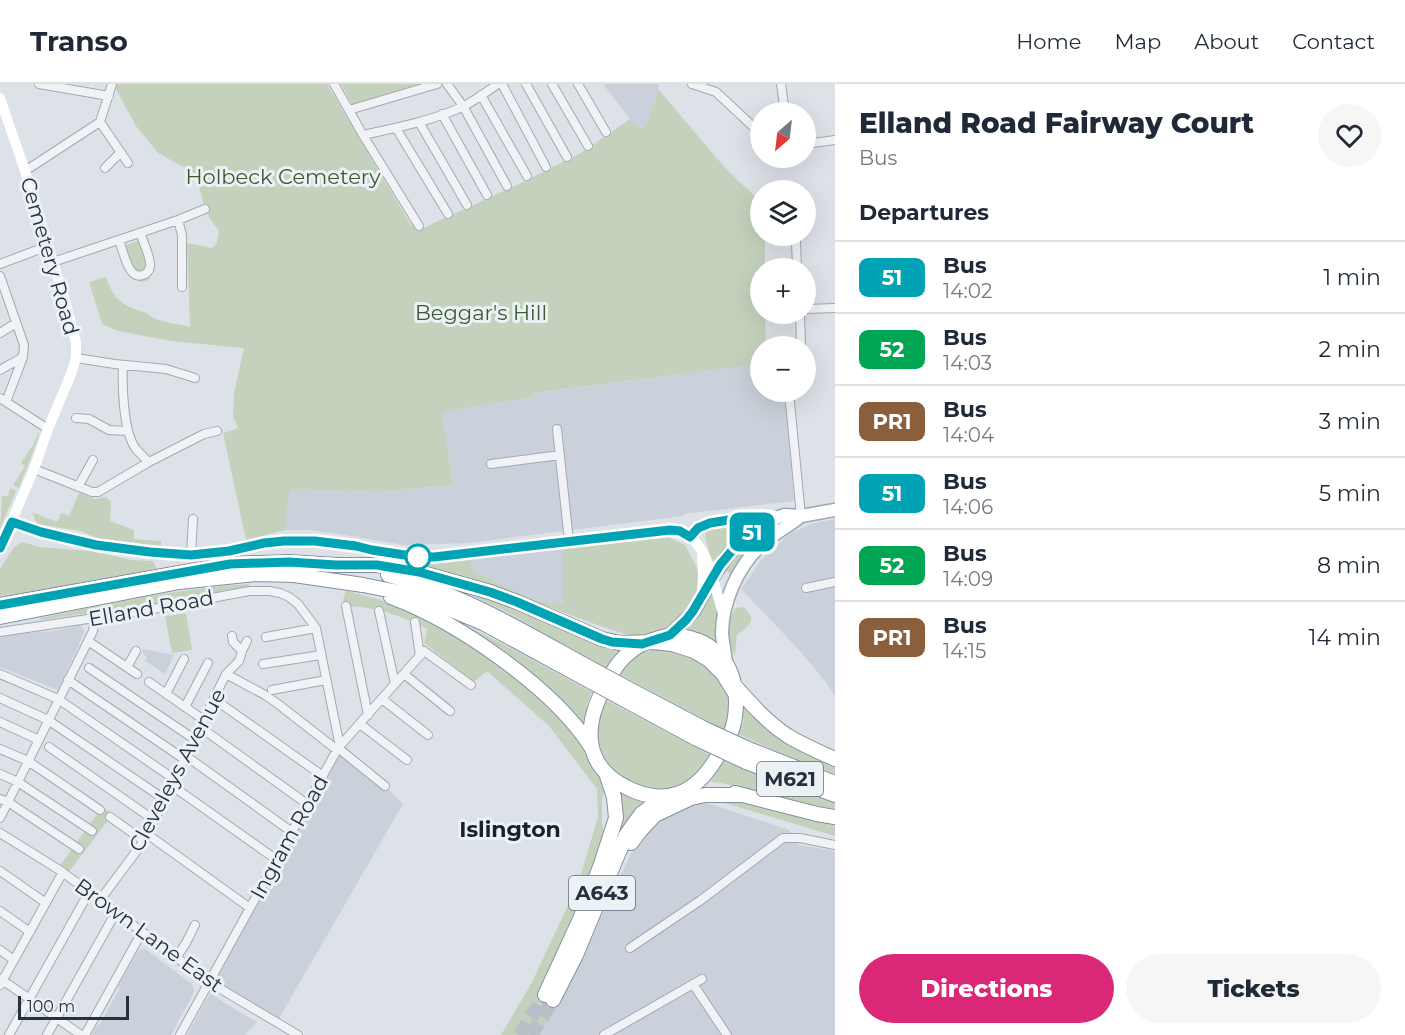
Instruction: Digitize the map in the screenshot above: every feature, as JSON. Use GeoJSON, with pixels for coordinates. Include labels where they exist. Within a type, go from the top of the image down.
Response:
{"type":"FeatureCollection","features":[{"type":"Feature","properties":{"kind":"highway","name":"M621"},"geometry":{"type":"LineString","coordinates":[[0,605],[230,564],[289,562],[336,565],[403,579],[456,598],[502,619],[577,668]]}},
{"type":"Feature","properties":{"kind":"highway"},"geometry":{"type":"LineString","coordinates":[[336,565],[377,565],[419,572],[517,602],[612,642],[672,644],[694,651],[709,660],[736,691],[774,726],[789,737],[835,759]]}},
{"type":"Feature","properties":{"kind":"highway","name":"M621"},"geometry":{"type":"LineString","coordinates":[[0,617],[179,582],[255,574],[331,579],[418,596],[483,623],[577,668],[700,734],[835,795]]}},
{"type":"Feature","properties":{"kind":"highway"},"geometry":{"type":"LineString","coordinates":[[331,579],[406,603],[471,638],[561,709],[581,732],[607,776],[624,787],[647,795],[664,797],[691,787],[716,760],[731,732],[736,708],[736,691],[726,662],[704,643],[686,636],[670,635],[642,644],[618,664],[600,694],[590,730],[593,750]]}},
{"type":"Feature","properties":{"kind":"highway","name":"M621"},"geometry":{"type":"LineString","coordinates":[[748,756],[835,783]]}},
{"type":"Feature","properties":{"kind":"highway","name":"A643"},"geometry":{"type":"LineString","coordinates":[[607,776],[614,797],[616,818],[549,997],[576,954],[626,835],[641,814],[664,797]]}},
{"type":"Feature","properties":{"kind":"highway"},"geometry":{"type":"LineString","coordinates":[[691,787],[725,790],[835,817]]}},
{"type":"Feature","properties":{"kind":"highway"},"geometry":{"type":"LineString","coordinates":[[608,878],[619,858],[655,815],[691,798],[705,795],[741,795]]}},
{"type":"Feature","properties":{"kind":"main road"},"geometry":{"type":"LineString","coordinates":[[670,635],[693,611],[720,565],[751,532],[784,515],[801,516],[835,510]]}},
{"type":"Feature","properties":{"kind":"main road"},"geometry":{"type":"LineString","coordinates":[[726,662],[722,634],[724,615],[742,568],[761,545],[801,516]]}},
{"type":"Feature","properties":{"kind":"street"},"geometry":{"type":"LineString","coordinates":[[39,84],[109,96]]}},
{"type":"Feature","properties":{"kind":"street"},"geometry":{"type":"LineString","coordinates":[[25,171],[100,122],[112,84]]}},
{"type":"Feature","properties":{"kind":"street"},"geometry":{"type":"LineString","coordinates":[[334,84],[419,226]]}},
{"type":"Feature","properties":{"kind":"street"},"geometry":{"type":"LineString","coordinates":[[348,110],[437,84]]}},
{"type":"Feature","properties":{"kind":"street"},"geometry":{"type":"LineString","coordinates":[[447,84],[463,106],[507,186]]}},
{"type":"Feature","properties":{"kind":"street"},"geometry":{"type":"LineString","coordinates":[[363,135],[419,122],[442,114],[463,106],[500,84],[546,167]]}},
{"type":"Feature","properties":{"kind":"street"},"geometry":{"type":"LineString","coordinates":[[526,84],[567,157]]}},
{"type":"Feature","properties":{"kind":"street"},"geometry":{"type":"LineString","coordinates":[[552,84],[588,146]]}},
{"type":"Feature","properties":{"kind":"street"},"geometry":{"type":"LineString","coordinates":[[578,84],[606,132]]}},
{"type":"Feature","properties":{"kind":"street"},"geometry":{"type":"LineString","coordinates":[[692,84],[716,92],[750,124]]}},
{"type":"Feature","properties":{"kind":"street"},"geometry":{"type":"LineString","coordinates":[[781,84],[784,102]]}},
{"type":"Feature","properties":{"kind":"street"},"geometry":{"type":"LineString","coordinates":[[481,95],[527,176]]}},
{"type":"Feature","properties":{"kind":"street","name":"Cemetery Road"},"geometry":{"type":"LineString","coordinates":[[0,98],[25,171],[76,342],[76,358],[71,375],[0,548]]}},
{"type":"Feature","properties":{"kind":"street"},"geometry":{"type":"LineString","coordinates":[[442,114],[487,195]]}},
{"type":"Feature","properties":{"kind":"street"},"geometry":{"type":"LineString","coordinates":[[100,122],[128,163]]}},
{"type":"Feature","properties":{"kind":"street"},"geometry":{"type":"LineString","coordinates":[[419,122],[467,205]]}},
{"type":"Feature","properties":{"kind":"street"},"geometry":{"type":"LineString","coordinates":[[396,128],[448,214]]}},
{"type":"Feature","properties":{"kind":"street"},"geometry":{"type":"LineString","coordinates":[[816,143],[835,140]]}},
{"type":"Feature","properties":{"kind":"street"},"geometry":{"type":"LineString","coordinates":[[105,168],[121,152]]}},
{"type":"Feature","properties":{"kind":"street"},"geometry":{"type":"LineString","coordinates":[[53,262],[205,209]]}},
{"type":"Feature","properties":{"kind":"street"},"geometry":{"type":"LineString","coordinates":[[178,220],[182,235],[182,287]]}},
{"type":"Feature","properties":{"kind":"street"},"geometry":{"type":"LineString","coordinates":[[119,240],[132,272],[138,275],[144,274],[149,269],[150,262],[140,233]]}},
{"type":"Feature","properties":{"kind":"street"},"geometry":{"type":"LineString","coordinates":[[0,264],[48,246]]}},
{"type":"Feature","properties":{"kind":"street"},"geometry":{"type":"LineString","coordinates":[[0,276],[2,291],[24,345],[23,357],[3,400],[48,429]]}},
{"type":"Feature","properties":{"kind":"street"},"geometry":{"type":"LineString","coordinates":[[816,309],[835,308]]}},
{"type":"Feature","properties":{"kind":"street"},"geometry":{"type":"LineString","coordinates":[[0,333],[16,323]]}},
{"type":"Feature","properties":{"kind":"street"},"geometry":{"type":"LineString","coordinates":[[0,370],[23,357]]}},
{"type":"Feature","properties":{"kind":"street"},"geometry":{"type":"LineString","coordinates":[[76,358],[166,369],[195,378]]}},
{"type":"Feature","properties":{"kind":"street"},"geometry":{"type":"LineString","coordinates":[[123,365],[122,387],[129,431],[134,447],[149,462]]}},
{"type":"Feature","properties":{"kind":"street"},"geometry":{"type":"LineString","coordinates":[[790,402],[801,516]]}},
{"type":"Feature","properties":{"kind":"street"},"geometry":{"type":"LineString","coordinates":[[76,418],[89,419],[109,430],[129,431]]}},
{"type":"Feature","properties":{"kind":"street"},"geometry":{"type":"LineString","coordinates":[[204,434],[205,424]]}},
{"type":"Feature","properties":{"kind":"street"},"geometry":{"type":"LineString","coordinates":[[557,429],[569,542]]}},
{"type":"Feature","properties":{"kind":"street"},"geometry":{"type":"LineString","coordinates":[[34,469],[78,487],[98,492],[149,462],[204,434],[217,431]]}},
{"type":"Feature","properties":{"kind":"street"},"geometry":{"type":"LineString","coordinates":[[491,464],[560,455]]}},
{"type":"Feature","properties":{"kind":"street"},"geometry":{"type":"LineString","coordinates":[[78,487],[93,460]]}},
{"type":"Feature","properties":{"kind":"street"},"geometry":{"type":"LineString","coordinates":[[724,615],[709,564],[690,537],[698,528],[710,523],[762,514],[779,517]]}},
{"type":"Feature","properties":{"kind":"street"},"geometry":{"type":"LineString","coordinates":[[191,555],[193,519]]}},
{"type":"Feature","properties":{"kind":"street","name":"Elland Road"},"geometry":{"type":"LineString","coordinates":[[12,522],[41,532],[96,545],[191,555],[229,551],[274,542],[315,541],[411,556],[434,557],[670,530],[680,531],[690,537]]}},
{"type":"Feature","properties":{"kind":"street"},"geometry":{"type":"LineString","coordinates":[[702,553],[702,597]]}},
{"type":"Feature","properties":{"kind":"street"},"geometry":{"type":"LineString","coordinates":[[806,588],[835,582]]}},
{"type":"Feature","properties":{"kind":"street","name":"Elland Road"},"geometry":{"type":"LineString","coordinates":[[0,632],[148,610],[258,590],[280,593],[298,604],[316,628]]}},
{"type":"Feature","properties":{"kind":"street"},"geometry":{"type":"LineString","coordinates":[[349,609],[368,715]]}},
{"type":"Feature","properties":{"kind":"street"},"geometry":{"type":"LineString","coordinates":[[379,611],[395,684]]}},
{"type":"Feature","properties":{"kind":"street"},"geometry":{"type":"LineString","coordinates":[[0,818],[4,801],[18,782],[93,631],[95,618]]}},
{"type":"Feature","properties":{"kind":"street"},"geometry":{"type":"LineString","coordinates":[[381,621],[391,619]]}},
{"type":"Feature","properties":{"kind":"street"},"geometry":{"type":"LineString","coordinates":[[415,622],[420,632],[420,656]]}},
{"type":"Feature","properties":{"kind":"street"},"geometry":{"type":"LineString","coordinates":[[266,637],[316,628],[338,748]]}},
{"type":"Feature","properties":{"kind":"street"},"geometry":{"type":"LineString","coordinates":[[232,636],[233,642],[242,651]]}},
{"type":"Feature","properties":{"kind":"street"},"geometry":{"type":"LineString","coordinates":[[88,641],[137,674]]}},
{"type":"Feature","properties":{"kind":"street","name":"Cleveleys Avenue"},"geometry":{"type":"LineString","coordinates":[[100,900],[145,837],[214,699],[229,672],[239,661],[247,641]]}},
{"type":"Feature","properties":{"kind":"street"},"geometry":{"type":"LineString","coordinates":[[127,667],[136,651]]}},
{"type":"Feature","properties":{"kind":"street"},"geometry":{"type":"LineString","coordinates":[[420,656],[424,651],[471,685]]}},
{"type":"Feature","properties":{"kind":"street"},"geometry":{"type":"LineString","coordinates":[[263,664],[321,655]]}},
{"type":"Feature","properties":{"kind":"street","name":"Ingram Road"},"geometry":{"type":"LineString","coordinates":[[180,1035],[338,748],[420,656]]}},
{"type":"Feature","properties":{"kind":"street"},"geometry":{"type":"LineString","coordinates":[[166,694],[184,659]]}},
{"type":"Feature","properties":{"kind":"street"},"geometry":{"type":"LineString","coordinates":[[185,707],[208,663]]}},
{"type":"Feature","properties":{"kind":"street"},"geometry":{"type":"LineString","coordinates":[[89,668],[194,739]]}},
{"type":"Feature","properties":{"kind":"street"},"geometry":{"type":"LineString","coordinates":[[229,672],[278,704],[385,786]]}},
{"type":"Feature","properties":{"kind":"street"},"geometry":{"type":"LineString","coordinates":[[404,674],[450,711]]}},
{"type":"Feature","properties":{"kind":"street"},"geometry":{"type":"LineString","coordinates":[[0,675],[58,699],[277,860]]}},
{"type":"Feature","properties":{"kind":"street"},"geometry":{"type":"LineString","coordinates":[[68,680],[292,832]]}},
{"type":"Feature","properties":{"kind":"street"},"geometry":{"type":"LineString","coordinates":[[272,690],[326,680]]}},
{"type":"Feature","properties":{"kind":"street"},"geometry":{"type":"LineString","coordinates":[[149,682],[185,707],[202,724],[308,804]]}},
{"type":"Feature","properties":{"kind":"street"},"geometry":{"type":"LineString","coordinates":[[0,698],[48,720],[164,799]]}},
{"type":"Feature","properties":{"kind":"street"},"geometry":{"type":"LineString","coordinates":[[214,699],[323,776]]}},
{"type":"Feature","properties":{"kind":"street"},"geometry":{"type":"LineString","coordinates":[[382,699],[428,735]]}},
{"type":"Feature","properties":{"kind":"street"},"geometry":{"type":"LineString","coordinates":[[0,722],[39,740]]}},
{"type":"Feature","properties":{"kind":"street"},"geometry":{"type":"LineString","coordinates":[[360,724],[406,760]]}},
{"type":"Feature","properties":{"kind":"street"},"geometry":{"type":"LineString","coordinates":[[49,747],[154,820]]}},
{"type":"Feature","properties":{"kind":"street"},"geometry":{"type":"LineString","coordinates":[[0,749],[28,761],[100,810]]}},
{"type":"Feature","properties":{"kind":"street"},"geometry":{"type":"LineString","coordinates":[[0,774],[18,782],[92,831]]}},
{"type":"Feature","properties":{"kind":"street"},"geometry":{"type":"LineString","coordinates":[[4,801],[78,849]]}},
{"type":"Feature","properties":{"kind":"street"},"geometry":{"type":"LineString","coordinates":[[110,817],[145,837],[250,908]]}},
{"type":"Feature","properties":{"kind":"street","name":"Brown Lane East"},"geometry":{"type":"LineString","coordinates":[[0,833],[63,872],[209,982],[298,1035]]}},
{"type":"Feature","properties":{"kind":"street"},"geometry":{"type":"LineString","coordinates":[[630,948],[701,900],[783,838],[800,838],[835,844]]}},
{"type":"Feature","properties":{"kind":"street"},"geometry":{"type":"LineString","coordinates":[[0,871],[46,903]]}},
{"type":"Feature","properties":{"kind":"street"},"geometry":{"type":"LineString","coordinates":[[63,872],[1,982],[83,1035],[142,932]]}},
{"type":"Feature","properties":{"kind":"street"},"geometry":{"type":"LineString","coordinates":[[9,1035],[84,901]]}},
{"type":"Feature","properties":{"kind":"street"},"geometry":{"type":"LineString","coordinates":[[0,911],[30,932]]}},
{"type":"Feature","properties":{"kind":"street"},"geometry":{"type":"LineString","coordinates":[[47,1035],[111,921]]}},
{"type":"Feature","properties":{"kind":"street"},"geometry":{"type":"LineString","coordinates":[[176,958],[195,925]]}},
{"type":"Feature","properties":{"kind":"street"},"geometry":{"type":"LineString","coordinates":[[178,937],[186,943]]}},
{"type":"Feature","properties":{"kind":"street"},"geometry":{"type":"LineString","coordinates":[[0,950],[14,960]]}},
{"type":"Feature","properties":{"kind":"street"},"geometry":{"type":"LineString","coordinates":[[604,1035],[620,1031],[702,979]]}},
{"type":"Feature","properties":{"kind":"street"},"geometry":{"type":"LineString","coordinates":[[693,984],[727,1035]]}},
{"type":"Feature","properties":{"kind":"shaded area"},"geometry":{"type":"Polygon","coordinates":[[[603,84],[659,84],[659,90],[645,127],[640,128],[630,119],[603,84]]]}},
{"type":"Feature","properties":{"kind":"shaded area"},"geometry":{"type":"Polygon","coordinates":[[[750,365],[750,402],[786,402],[794,501],[469,543],[404,545],[339,534],[285,530],[290,489],[376,492],[453,485],[441,405],[750,365]]]}},
{"type":"Feature","properties":{"kind":"shaded area"},"geometry":{"type":"Polygon","coordinates":[[[835,519],[835,697],[800,651],[741,589],[762,559],[789,534],[814,523],[835,519]]]}},
{"type":"Feature","properties":{"kind":"shaded area"},"geometry":{"type":"Polygon","coordinates":[[[563,545],[564,604],[538,601],[476,573],[469,559],[563,545]]]}},
{"type":"Feature","properties":{"kind":"shaded area"},"geometry":{"type":"Polygon","coordinates":[[[80,625],[85,631],[58,690],[0,667],[0,638],[13,634],[54,631],[80,625]]]}},
{"type":"Feature","properties":{"kind":"shaded area"},"geometry":{"type":"Polygon","coordinates":[[[143,649],[174,655],[165,674],[145,661],[147,657],[142,652],[143,649]]]}},
{"type":"Feature","properties":{"kind":"shaded area"},"geometry":{"type":"Polygon","coordinates":[[[338,748],[385,786],[403,804],[277,1022],[209,982],[338,748]]]}},
{"type":"Feature","properties":{"kind":"shaded area"},"geometry":{"type":"Polygon","coordinates":[[[682,798],[713,805],[789,830],[799,845],[835,851],[835,1035],[540,1035],[636,843],[682,798]]]}},
{"type":"Feature","properties":{"kind":"shaded area"},"geometry":{"type":"Polygon","coordinates":[[[145,949],[192,984],[194,992],[171,1035],[92,1035],[139,950],[145,949]]]}},
{"type":"Feature","properties":{"kind":"shaded area"},"geometry":{"type":"Polygon","coordinates":[[[210,993],[257,1022],[245,1035],[187,1035],[210,993]]]}},
{"type":"Feature","properties":{"kind":"green space"},"geometry":{"type":"Polygon","coordinates":[[[113,84],[327,84],[411,225],[417,231],[581,153],[630,119],[640,128],[645,127],[659,90],[726,169],[750,192],[750,246],[765,246],[765,258],[750,258],[750,324],[765,324],[766,336],[750,336],[750,365],[533,393],[533,397],[442,413],[453,485],[376,492],[290,489],[285,530],[246,540],[223,433],[238,428],[233,417],[234,393],[244,348],[171,341],[118,331],[102,324],[89,282],[106,277],[115,296],[124,303],[164,322],[190,327],[187,243],[212,248],[217,243],[219,231],[205,209],[197,179],[190,171],[158,153],[136,126],[113,84]]]}},
{"type":"Feature","properties":{"kind":"green space"},"geometry":{"type":"Polygon","coordinates":[[[341,84],[433,84],[353,106],[341,84]]]}},
{"type":"Feature","properties":{"kind":"green space"},"geometry":{"type":"Polygon","coordinates":[[[141,240],[151,271],[149,280],[143,282],[134,277],[123,246],[141,240]]]}},
{"type":"Feature","properties":{"kind":"green space"},"geometry":{"type":"Polygon","coordinates":[[[39,432],[19,488],[13,485],[25,466],[21,463],[39,432]]]}},
{"type":"Feature","properties":{"kind":"green space"},"geometry":{"type":"Polygon","coordinates":[[[11,488],[16,491],[0,529],[2,496],[8,496],[11,488]]]}},
{"type":"Feature","properties":{"kind":"green space"},"geometry":{"type":"Polygon","coordinates":[[[79,493],[95,499],[106,497],[111,502],[110,521],[134,530],[134,539],[161,541],[161,547],[99,539],[81,531],[37,524],[32,512],[57,522],[61,513],[69,516],[79,493]]]}},
{"type":"Feature","properties":{"kind":"green space"},"geometry":{"type":"Polygon","coordinates":[[[745,525],[751,527],[738,536],[717,562],[712,561],[705,538],[706,532],[713,528],[745,525]]]}},
{"type":"Feature","properties":{"kind":"green space"},"geometry":{"type":"Polygon","coordinates":[[[768,527],[771,530],[732,577],[724,566],[741,545],[768,527]]]}},
{"type":"Feature","properties":{"kind":"green space"},"geometry":{"type":"Polygon","coordinates":[[[668,537],[685,545],[699,571],[700,587],[694,604],[681,620],[649,636],[625,634],[600,626],[476,580],[398,563],[398,561],[434,562],[469,559],[476,573],[538,601],[563,604],[563,545],[668,537]]]}},
{"type":"Feature","properties":{"kind":"green space"},"geometry":{"type":"Polygon","coordinates":[[[22,542],[40,547],[90,551],[132,560],[153,561],[158,572],[0,596],[0,569],[14,547],[22,542]]]}},
{"type":"Feature","properties":{"kind":"green space"},"geometry":{"type":"Polygon","coordinates":[[[430,579],[462,587],[624,649],[607,669],[507,612],[430,579]]]}},
{"type":"Feature","properties":{"kind":"green space"},"geometry":{"type":"Polygon","coordinates":[[[249,584],[249,586],[150,604],[41,620],[40,618],[170,593],[249,584]]]}},
{"type":"Feature","properties":{"kind":"green space"},"geometry":{"type":"Polygon","coordinates":[[[713,589],[719,613],[719,648],[680,630],[713,589]]]}},
{"type":"Feature","properties":{"kind":"green space"},"geometry":{"type":"Polygon","coordinates":[[[346,591],[378,599],[411,612],[446,630],[493,661],[561,718],[581,745],[605,788],[602,800],[604,831],[586,887],[540,992],[555,1004],[540,1035],[501,1035],[532,982],[578,884],[598,817],[597,789],[549,726],[487,671],[474,682],[424,643],[427,629],[388,613],[346,606],[343,600],[346,591]]]}},
{"type":"Feature","properties":{"kind":"green space"},"geometry":{"type":"Polygon","coordinates":[[[743,607],[751,619],[748,626],[737,635],[735,656],[729,637],[729,625],[736,608],[743,607]]]}},
{"type":"Feature","properties":{"kind":"green space"},"geometry":{"type":"Polygon","coordinates":[[[431,610],[493,639],[592,692],[587,704],[585,734],[571,716],[431,610]]]}},
{"type":"Feature","properties":{"kind":"green space"},"geometry":{"type":"Polygon","coordinates":[[[186,613],[192,650],[172,653],[165,616],[186,613]]]}},
{"type":"Feature","properties":{"kind":"green space"},"geometry":{"type":"Polygon","coordinates":[[[662,649],[698,661],[712,672],[728,696],[731,705],[726,731],[617,673],[636,655],[662,649]]]}},
{"type":"Feature","properties":{"kind":"green space"},"geometry":{"type":"Polygon","coordinates":[[[602,698],[712,756],[694,777],[674,788],[647,790],[622,780],[603,761],[597,749],[596,725],[602,698]]]}},
{"type":"Feature","properties":{"kind":"green space"},"geometry":{"type":"Polygon","coordinates":[[[743,698],[835,765],[835,774],[738,734],[744,719],[741,718],[743,698]]]}},
{"type":"Feature","properties":{"kind":"green space"},"geometry":{"type":"Polygon","coordinates":[[[724,761],[835,803],[835,809],[710,782],[724,761]]]}},
{"type":"Feature","properties":{"kind":"green space"},"geometry":{"type":"Polygon","coordinates":[[[616,789],[631,797],[650,801],[620,837],[616,835],[616,789]]]}},
{"type":"Feature","properties":{"kind":"green space"},"geometry":{"type":"Polygon","coordinates":[[[712,795],[835,820],[835,836],[711,799],[712,795]]]}},
{"type":"Feature","properties":{"kind":"green space"},"geometry":{"type":"Polygon","coordinates":[[[102,807],[113,814],[68,873],[59,867],[102,807]]]}},
{"type":"Feature","properties":{"kind":"tunnel"},"geometry":{"type":"LineString","coordinates":[[520,1035],[545,995]]}},
{"type":"Feature","properties":{"kind":"tunnel"},"geometry":{"type":"LineString","coordinates":[[531,1035],[553,1000]]}},
{"type":"Feature","properties":{"kind":"bus line","name":"51"},"geometry":{"type":"LineString","coordinates":[[0,548],[12,522],[41,532],[96,545],[150,552],[210,554],[264,543],[315,541],[340,543],[411,556],[434,557],[670,530],[680,531],[690,537],[698,528],[710,523],[753,516],[769,521],[751,532],[728,555],[686,620],[670,635],[642,644],[612,642],[490,592],[419,572],[377,565],[289,562],[230,564],[0,605]]}},
{"type":"Feature","properties":{"kind":"district","name":"Islington"},"geometry":{"type":"Point","coordinates":[510,829]}},
{"type":"Feature","properties":{"kind":"park label","name":"Holbeck Cemetery"},"geometry":{"type":"Point","coordinates":[283,176]}},
{"type":"Feature","properties":{"kind":"park label","name":"Beggar's Hill"},"geometry":{"type":"Point","coordinates":[481,312]}}]}
